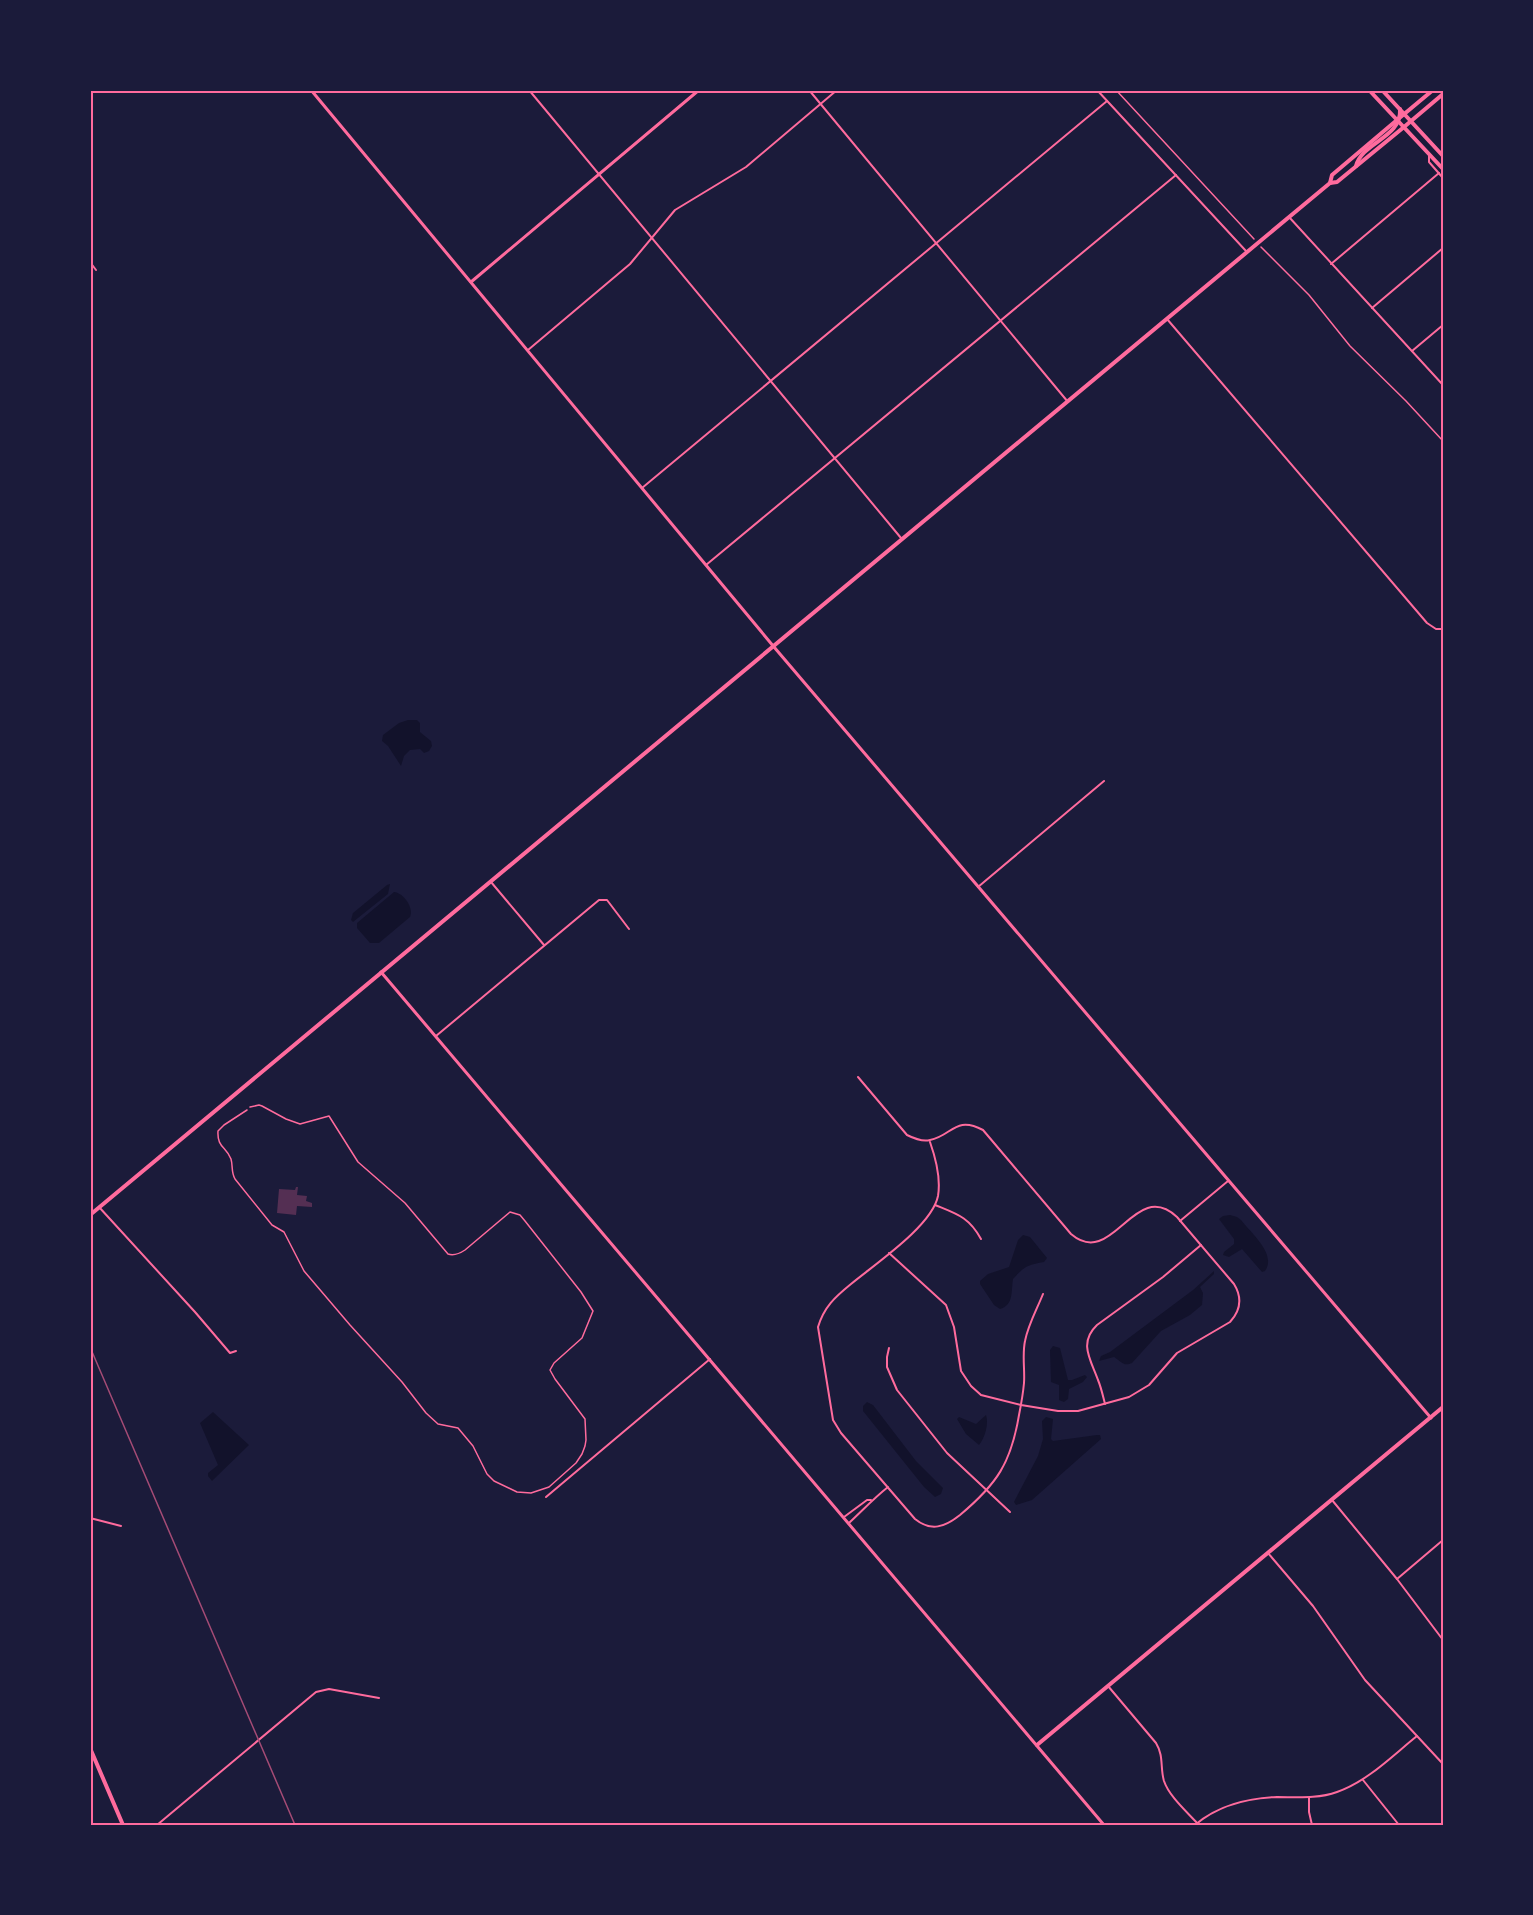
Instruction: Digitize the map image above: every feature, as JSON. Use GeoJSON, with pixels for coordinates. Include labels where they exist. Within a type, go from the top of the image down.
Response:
{"type":"FeatureCollection","features":[{"type":"Feature","properties":{"kind":"main road"},"geometry":{"type":"LineString","coordinates":[[1369,90],[1443,156]]}},
{"type":"Feature","properties":{"kind":"main road"},"geometry":{"type":"LineString","coordinates":[[1355,167],[1357,161],[1396,127],[1400,118],[1400,109],[1382,90]]}},
{"type":"Feature","properties":{"kind":"main road"},"geometry":{"type":"LineString","coordinates":[[1330,183],[1332,175],[1433,90]]}},
{"type":"Feature","properties":{"kind":"main road"},"geometry":{"type":"LineString","coordinates":[[90,1215],[1330,183],[1337,182],[1443,94]]}},
{"type":"Feature","properties":{"kind":"main road"},"geometry":{"type":"LineString","coordinates":[[1400,118],[1443,169]]}},
{"type":"Feature","properties":{"kind":"main road"},"geometry":{"type":"LineString","coordinates":[[1037,1745],[1443,1407]]}},
{"type":"Feature","properties":{"kind":"main road"},"geometry":{"type":"LineString","coordinates":[[90,1748],[123,1825]]}},
{"type":"Feature","properties":{"kind":"street"},"geometry":{"type":"LineString","coordinates":[[311,90],[774,646],[1431,1418]]}},
{"type":"Feature","properties":{"kind":"street"},"geometry":{"type":"LineString","coordinates":[[530,90],[902,540]]}},
{"type":"Feature","properties":{"kind":"street"},"geometry":{"type":"LineString","coordinates":[[471,282],[699,90]]}},
{"type":"Feature","properties":{"kind":"street"},"geometry":{"type":"LineString","coordinates":[[809,90],[1068,402]]}},
{"type":"Feature","properties":{"kind":"street"},"geometry":{"type":"LineString","coordinates":[[528,350],[630,264],[677,209],[743,170],[837,90]]}},
{"type":"Feature","properties":{"kind":"street"},"geometry":{"type":"LineString","coordinates":[[1097,90],[1248,252]]}},
{"type":"Feature","properties":{"kind":"street"},"geometry":{"type":"LineString","coordinates":[[642,488],[1107,101]]}},
{"type":"Feature","properties":{"kind":"street"},"geometry":{"type":"LineString","coordinates":[[1429,154],[1429,162],[1443,178]]}},
{"type":"Feature","properties":{"kind":"street"},"geometry":{"type":"LineString","coordinates":[[1331,264],[1439,173]]}},
{"type":"Feature","properties":{"kind":"street"},"geometry":{"type":"LineString","coordinates":[[706,565],[1176,175]]}},
{"type":"Feature","properties":{"kind":"street"},"geometry":{"type":"LineString","coordinates":[[1289,217],[1443,385]]}},
{"type":"Feature","properties":{"kind":"street"},"geometry":{"type":"LineString","coordinates":[[1372,308],[1443,248]]}},
{"type":"Feature","properties":{"kind":"street"},"geometry":{"type":"LineString","coordinates":[[90,262],[96,270]]}},
{"type":"Feature","properties":{"kind":"street"},"geometry":{"type":"LineString","coordinates":[[1167,319],[1427,623],[1436,629],[1443,629]]}},
{"type":"Feature","properties":{"kind":"street"},"geometry":{"type":"LineString","coordinates":[[1412,351],[1443,325]]}},
{"type":"Feature","properties":{"kind":"street"},"geometry":{"type":"LineString","coordinates":[[978,887],[1104,781]]}},
{"type":"Feature","properties":{"kind":"street"},"geometry":{"type":"LineString","coordinates":[[491,882],[544,945]]}},
{"type":"Feature","properties":{"kind":"street"},"geometry":{"type":"LineString","coordinates":[[436,1036],[598,900],[607,900],[629,929]]}},
{"type":"Feature","properties":{"kind":"street"},"geometry":{"type":"LineString","coordinates":[[381,972],[1104,1825]]}},
{"type":"Feature","properties":{"kind":"street"},"geometry":{"type":"LineString","coordinates":[[858,1077],[907,1135],[930,1141],[959,1125],[981,1129],[1071,1234],[1084,1242],[1095,1243],[1107,1238],[1140,1211],[1150,1207],[1166,1209],[1180,1221],[1235,1287],[1239,1305],[1236,1315],[1230,1322],[1175,1355],[1142,1391],[1129,1397],[1070,1411],[1021,1404],[981,1395],[971,1386],[961,1371],[954,1327],[946,1305],[889,1252]]}},
{"type":"Feature","properties":{"kind":"street"},"geometry":{"type":"LineString","coordinates":[[930,1141],[938,1175],[937,1198],[932,1212],[917,1228],[831,1301],[818,1327],[834,1420],[841,1433],[915,1519],[928,1527],[949,1524],[987,1491],[1000,1474],[1010,1455],[1016,1436],[1024,1383],[1024,1342],[1043,1294]]}},
{"type":"Feature","properties":{"kind":"street"},"geometry":{"type":"LineString","coordinates":[[1180,1221],[1228,1181]]}},
{"type":"Feature","properties":{"kind":"street"},"geometry":{"type":"LineString","coordinates":[[935,1205],[966,1219],[974,1226],[981,1239]]}},
{"type":"Feature","properties":{"kind":"street"},"geometry":{"type":"LineString","coordinates":[[99,1207],[230,1353],[236,1351]]}},
{"type":"Feature","properties":{"kind":"street"},"geometry":{"type":"LineString","coordinates":[[1105,1404],[1098,1380],[1087,1356],[1087,1341],[1090,1334],[1097,1325],[1163,1277],[1201,1245]]}},
{"type":"Feature","properties":{"kind":"street"},"geometry":{"type":"LineString","coordinates":[[890,1348],[887,1367],[896,1388],[943,1449],[1010,1512]]}},
{"type":"Feature","properties":{"kind":"street"},"geometry":{"type":"LineString","coordinates":[[546,1497],[710,1359]]}},
{"type":"Feature","properties":{"kind":"street"},"geometry":{"type":"LineString","coordinates":[[849,1523],[871,1500],[888,1487]]}},
{"type":"Feature","properties":{"kind":"street"},"geometry":{"type":"LineString","coordinates":[[844,1517],[867,1500],[871,1500]]}},
{"type":"Feature","properties":{"kind":"street"},"geometry":{"type":"LineString","coordinates":[[1332,1500],[1443,1640]]}},
{"type":"Feature","properties":{"kind":"street"},"geometry":{"type":"LineString","coordinates":[[90,1518],[121,1526]]}},
{"type":"Feature","properties":{"kind":"street"},"geometry":{"type":"LineString","coordinates":[[1396,1579],[1443,1540]]}},
{"type":"Feature","properties":{"kind":"street"},"geometry":{"type":"LineString","coordinates":[[1268,1553],[1311,1604],[1365,1680],[1443,1764]]}},
{"type":"Feature","properties":{"kind":"street"},"geometry":{"type":"LineString","coordinates":[[1107,1686],[1156,1743],[1161,1753],[1166,1786],[1196,1824],[1212,1812],[1229,1806],[1274,1797],[1309,1797],[1338,1792],[1363,1780],[1416,1736]]}},
{"type":"Feature","properties":{"kind":"street"},"geometry":{"type":"LineString","coordinates":[[157,1825],[316,1692],[328,1689],[379,1698]]}},
{"type":"Feature","properties":{"kind":"street"},"geometry":{"type":"LineString","coordinates":[[1363,1780],[1399,1825]]}},
{"type":"Feature","properties":{"kind":"street"},"geometry":{"type":"LineString","coordinates":[[1309,1797],[1312,1825]]}},
{"type":"Feature","properties":{"kind":"path"},"geometry":{"type":"LineString","coordinates":[[1116,90],[1309,295],[1350,346],[1443,441]]}},
{"type":"Feature","properties":{"kind":"path"},"geometry":{"type":"LineString","coordinates":[[247,1110],[218,1131],[219,1144],[231,1160],[235,1179],[272,1225],[284,1232],[304,1270],[402,1382],[426,1413],[438,1424],[458,1428],[473,1446],[487,1474],[509,1490],[526,1493],[538,1491],[549,1487],[568,1471],[582,1454],[586,1440],[585,1419],[550,1370],[554,1363],[582,1338],[593,1311],[581,1292],[520,1215],[510,1212],[465,1251],[451,1255],[405,1203],[358,1162],[329,1116],[300,1124],[259,1105],[250,1107]]}},
{"type":"Feature","properties":{"kind":"shaded area"},"geometry":{"type":"Polygon","coordinates":[[[417,720],[420,723],[420,732],[431,741],[432,746],[424,753],[420,749],[410,750],[404,756],[401,766],[382,741],[383,735],[399,723],[417,720]]]}},
{"type":"Feature","properties":{"kind":"shaded area"},"geometry":{"type":"Polygon","coordinates":[[[390,884],[388,894],[353,922],[351,920],[353,913],[390,884]]]}},
{"type":"Feature","properties":{"kind":"shaded area"},"geometry":{"type":"Polygon","coordinates":[[[394,892],[407,901],[411,909],[410,917],[379,943],[370,943],[357,928],[357,923],[394,892]]]}},
{"type":"Feature","properties":{"kind":"shaded area"},"geometry":{"type":"Polygon","coordinates":[[[1230,1215],[1241,1220],[1261,1244],[1268,1258],[1265,1271],[1262,1272],[1242,1249],[1229,1257],[1223,1255],[1234,1244],[1234,1239],[1219,1219],[1230,1215]]]}},
{"type":"Feature","properties":{"kind":"shaded area"},"geometry":{"type":"Polygon","coordinates":[[[1023,1235],[1030,1237],[1047,1258],[1044,1262],[1027,1267],[1013,1279],[1010,1301],[1000,1309],[994,1305],[980,1281],[988,1274],[1009,1267],[1018,1240],[1023,1235]]]}},
{"type":"Feature","properties":{"kind":"shaded area"},"geometry":{"type":"Polygon","coordinates":[[[1214,1271],[1214,1274],[1200,1287],[1203,1293],[1202,1305],[1190,1315],[1161,1331],[1132,1363],[1124,1364],[1114,1357],[1099,1361],[1101,1356],[1110,1352],[1193,1290],[1214,1271]]]}},
{"type":"Feature","properties":{"kind":"shaded area"},"geometry":{"type":"Polygon","coordinates":[[[1053,1346],[1060,1348],[1068,1380],[1085,1375],[1087,1377],[1083,1382],[1069,1389],[1068,1399],[1064,1402],[1059,1400],[1059,1385],[1051,1382],[1050,1350],[1053,1346]]]}},
{"type":"Feature","properties":{"kind":"shaded area"},"geometry":{"type":"Polygon","coordinates":[[[867,1402],[873,1405],[916,1461],[943,1488],[941,1494],[935,1497],[924,1487],[863,1411],[863,1406],[867,1402]]]}},
{"type":"Feature","properties":{"kind":"shaded area"},"geometry":{"type":"Polygon","coordinates":[[[213,1412],[249,1445],[212,1481],[208,1473],[218,1465],[200,1423],[213,1412]]]}},
{"type":"Feature","properties":{"kind":"shaded area"},"geometry":{"type":"Polygon","coordinates":[[[986,1415],[986,1430],[979,1445],[966,1434],[957,1419],[959,1417],[976,1424],[986,1415]]]}},
{"type":"Feature","properties":{"kind":"shaded area"},"geometry":{"type":"Polygon","coordinates":[[[1046,1417],[1053,1419],[1051,1439],[1053,1441],[1097,1435],[1100,1435],[1101,1439],[1032,1500],[1016,1505],[1014,1502],[1038,1456],[1043,1439],[1042,1421],[1046,1417]]]}},
{"type":"Feature","properties":{"kind":"building"},"geometry":{"type":"Polygon","coordinates":[[[298,1187],[297,1195],[307,1196],[306,1201],[312,1203],[312,1207],[297,1206],[296,1215],[277,1213],[279,1189],[295,1190],[298,1187]]]}},
{"type":"Feature","properties":{"kind":"railway"},"geometry":{"type":"LineString","coordinates":[[90,1347],[295,1825]]}}]}
